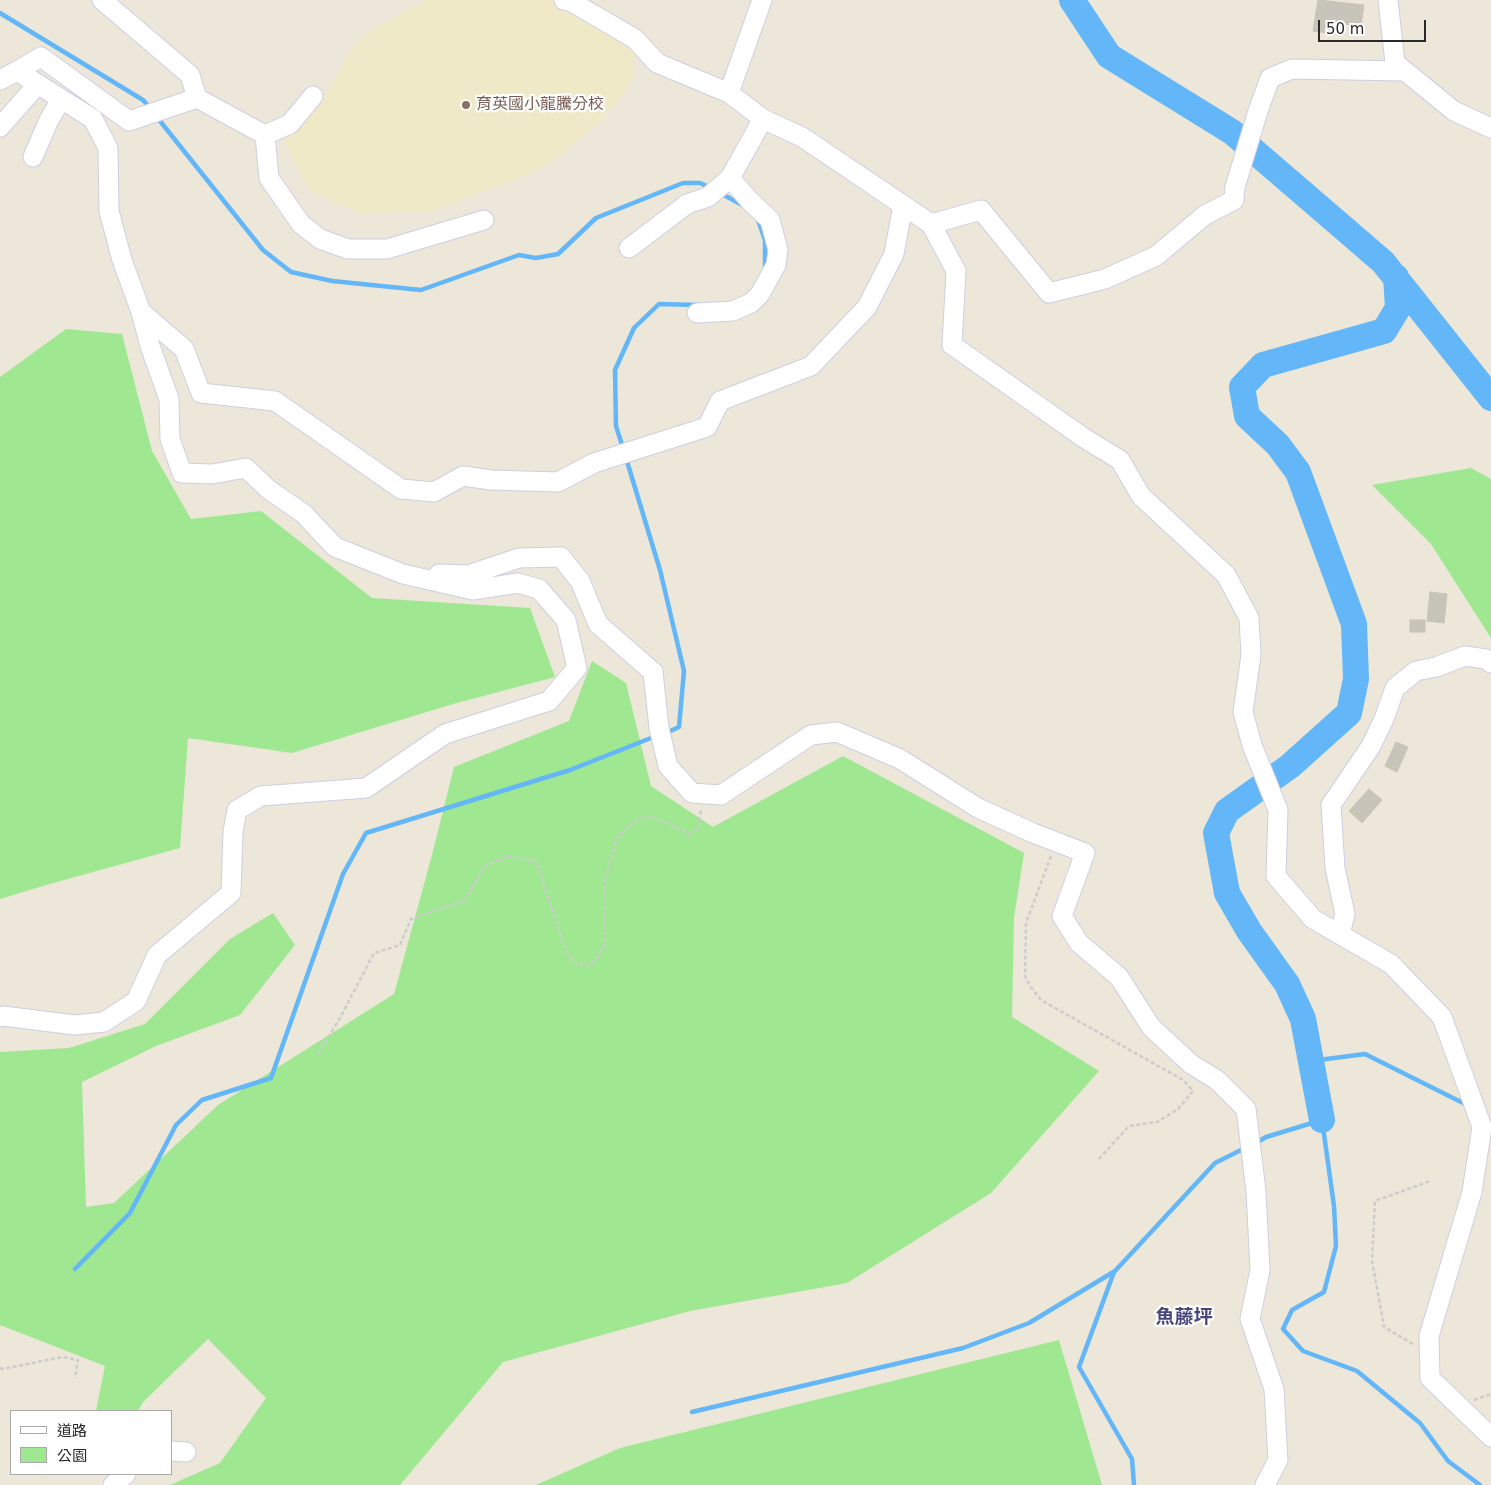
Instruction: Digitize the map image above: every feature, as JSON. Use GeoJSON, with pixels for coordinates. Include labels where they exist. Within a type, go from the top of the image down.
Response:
{"type":"FeatureCollection","features":[{"type":"Feature","properties":{"kind":"street"},"geometry":{"type":"LineString","coordinates":[[102,0],[190,75],[197,98],[265,135]]}},
{"type":"Feature","properties":{"kind":"street"},"geometry":{"type":"LineString","coordinates":[[564,0],[572,2],[635,39],[657,63],[729,93],[763,119],[802,137],[931,224],[956,271],[952,345],[1084,438],[1120,460],[1141,496],[1226,575],[1249,618],[1251,655],[1243,712],[1252,745],[1278,810],[1276,876],[1313,919],[1391,964],[1442,1017],[1482,1127],[1472,1192],[1428,1336],[1430,1378],[1491,1437]]}},
{"type":"Feature","properties":{"kind":"street"},"geometry":{"type":"LineString","coordinates":[[729,93],[762,0]]}},
{"type":"Feature","properties":{"kind":"street"},"geometry":{"type":"LineString","coordinates":[[1388,0],[1395,63],[1454,111],[1491,128]]}},
{"type":"Feature","properties":{"kind":"street"},"geometry":{"type":"LineString","coordinates":[[0,80],[41,57],[129,121],[197,98]]}},
{"type":"Feature","properties":{"kind":"street"},"geometry":{"type":"LineString","coordinates":[[931,224],[981,210],[1049,293],[1105,279],[1156,256],[1204,215],[1234,200],[1235,187],[1270,78],[1292,69],[1405,71]]}},
{"type":"Feature","properties":{"kind":"street"},"geometry":{"type":"LineString","coordinates":[[0,1017],[75,1025],[104,1022],[136,1001],[157,955],[231,893],[233,832],[237,810],[261,796],[366,788],[445,734],[549,701],[577,668],[566,620],[539,589],[518,583],[473,590],[403,574],[335,547],[304,514],[268,489],[246,468],[212,474],[182,473],[170,439],[169,399],[122,260],[109,211],[108,148],[93,118],[17,71]]}},
{"type":"Feature","properties":{"kind":"street"},"geometry":{"type":"LineString","coordinates":[[0,127],[38,84]]}},
{"type":"Feature","properties":{"kind":"street"},"geometry":{"type":"LineString","coordinates":[[265,135],[290,124],[313,96]]}},
{"type":"Feature","properties":{"kind":"street"},"geometry":{"type":"LineString","coordinates":[[33,157],[49,120],[61,99]]}},
{"type":"Feature","properties":{"kind":"street"},"geometry":{"type":"LineString","coordinates":[[629,248],[688,204],[708,197],[730,178],[763,119]]}},
{"type":"Feature","properties":{"kind":"street"},"geometry":{"type":"LineString","coordinates":[[265,135],[269,178],[301,224],[320,239],[348,249],[388,249],[484,220]]}},
{"type":"Feature","properties":{"kind":"street"},"geometry":{"type":"LineString","coordinates":[[697,313],[733,310],[751,303],[760,294],[776,265],[778,250],[770,220],[730,178]]}},
{"type":"Feature","properties":{"kind":"street"},"geometry":{"type":"LineString","coordinates":[[141,312],[184,349],[201,393],[275,401],[401,489],[434,492],[463,476],[491,480],[558,482],[594,463],[708,427],[720,400],[811,366],[867,308],[894,254],[903,205]]}},
{"type":"Feature","properties":{"kind":"street"},"geometry":{"type":"LineString","coordinates":[[403,574],[468,575],[519,558],[561,557],[580,581],[598,624],[653,672],[659,728],[668,766],[692,793],[721,796],[812,735],[837,732],[900,759],[978,808],[1085,854],[1062,916],[1078,944],[1119,977],[1151,1027],[1191,1064],[1217,1080],[1246,1109],[1256,1191],[1260,1270],[1250,1319],[1274,1389],[1278,1460],[1265,1485]]}},
{"type":"Feature","properties":{"kind":"street"},"geometry":{"type":"LineString","coordinates":[[1340,934],[1345,914],[1334,868],[1331,805],[1371,746],[1384,719],[1395,688],[1416,671],[1436,667],[1464,656],[1486,659],[1491,663]]}},
{"type":"Feature","properties":{"kind":"street"},"geometry":{"type":"LineString","coordinates":[[113,1485],[125,1475]]}},
{"type":"Feature","properties":{"kind":"path"},"geometry":{"type":"LineString","coordinates":[[318,1054],[340,1018],[374,953],[400,944],[411,919],[464,901],[486,866],[507,856],[536,861],[566,952],[573,962],[587,966],[597,958],[604,946],[605,879],[618,834],[639,819],[651,816],[690,834],[698,829],[703,794]]}},
{"type":"Feature","properties":{"kind":"path"},"geometry":{"type":"LineString","coordinates":[[1057,842],[1026,923],[1025,976],[1030,986],[1041,1000],[1183,1080],[1192,1091],[1178,1109],[1157,1122],[1129,1126],[1099,1159]]}},
{"type":"Feature","properties":{"kind":"path"},"geometry":{"type":"LineString","coordinates":[[1429,1354],[1384,1327],[1372,1260],[1376,1201],[1430,1181]]}},
{"type":"Feature","properties":{"kind":"path"},"geometry":{"type":"LineString","coordinates":[[0,1368],[3,1370],[62,1357],[78,1360],[75,1378]]}},
{"type":"Feature","properties":{"kind":"shaded area","name":"育英國小龍騰分校"},"geometry":{"type":"Polygon","coordinates":[[[428,0],[575,0],[634,46],[632,83],[602,120],[553,161],[532,173],[429,212],[358,213],[308,189],[283,138],[306,118],[329,91],[347,54],[373,28],[428,0]]]}},
{"type":"Feature","properties":{"kind":"green space"},"geometry":{"type":"Polygon","coordinates":[[[66,329],[122,334],[152,451],[191,519],[261,511],[372,598],[530,608],[555,677],[453,704],[292,753],[188,738],[180,848],[0,899],[0,377],[66,329]]]}},
{"type":"Feature","properties":{"kind":"green space"},"geometry":{"type":"Polygon","coordinates":[[[1471,468],[1491,479],[1491,638],[1431,544],[1372,485],[1471,468]]]}},
{"type":"Feature","properties":{"kind":"green space"},"geometry":{"type":"Polygon","coordinates":[[[592,661],[626,683],[651,786],[713,827],[843,756],[1024,853],[1014,918],[1012,1017],[1099,1071],[991,1193],[847,1283],[690,1311],[503,1362],[400,1485],[170,1485],[220,1463],[266,1398],[208,1339],[143,1402],[139,1410],[96,1410],[105,1366],[0,1325],[0,1052],[69,1048],[145,1024],[230,939],[273,913],[295,945],[240,1015],[156,1046],[82,1082],[86,1207],[114,1203],[218,1105],[394,994],[454,767],[569,721],[592,661]]]}},
{"type":"Feature","properties":{"kind":"green space"},"geometry":{"type":"Polygon","coordinates":[[[1059,1340],[1102,1485],[536,1485],[620,1448],[1059,1340]]]}},
{"type":"Feature","properties":{"kind":"building"},"geometry":{"type":"Polygon","coordinates":[[[1318,0],[1364,5],[1361,26],[1330,22],[1328,33],[1313,31],[1318,0]]]}},
{"type":"Feature","properties":{"kind":"building"},"geometry":{"type":"Polygon","coordinates":[[[1430,592],[1447,594],[1444,623],[1427,621],[1430,592]]]}},
{"type":"Feature","properties":{"kind":"building"},"geometry":{"type":"Polygon","coordinates":[[[1410,620],[1425,620],[1425,632],[1410,632],[1410,620]]]}},
{"type":"Feature","properties":{"kind":"building"},"geometry":{"type":"Polygon","coordinates":[[[1396,742],[1408,747],[1397,772],[1385,766],[1396,742]]]}},
{"type":"Feature","properties":{"kind":"building"},"geometry":{"type":"Polygon","coordinates":[[[1369,789],[1382,800],[1362,823],[1349,811],[1369,789]]]}},
{"type":"Feature","properties":{"kind":"waterway"},"geometry":{"type":"LineString","coordinates":[[1072,0],[1109,56],[1232,132],[1383,262],[1491,398]]}},
{"type":"Feature","properties":{"kind":"waterway"},"geometry":{"type":"LineString","coordinates":[[0,13],[143,100],[150,108]]}},
{"type":"Feature","properties":{"kind":"waterway"},"geometry":{"type":"LineString","coordinates":[[156,116],[263,250],[291,272],[332,281],[421,290],[519,255],[536,258],[558,254],[596,218],[683,183],[700,183],[711,188]]}},
{"type":"Feature","properties":{"kind":"waterway"},"geometry":{"type":"LineString","coordinates":[[720,193],[744,206]]}},
{"type":"Feature","properties":{"kind":"waterway"},"geometry":{"type":"LineString","coordinates":[[757,217],[765,240],[765,270]]}},
{"type":"Feature","properties":{"kind":"waterway"},"geometry":{"type":"LineString","coordinates":[[1322,1120],[1303,1019],[1287,984],[1249,931],[1227,893],[1216,833],[1227,811],[1290,766],[1349,713],[1356,679],[1354,624],[1298,472],[1278,445],[1247,416],[1242,387],[1263,365],[1384,331],[1398,308],[1396,277]]}},
{"type":"Feature","properties":{"kind":"waterway"},"geometry":{"type":"LineString","coordinates":[[623,448],[616,426],[615,370],[634,328],[659,304],[699,305]]}},
{"type":"Feature","properties":{"kind":"waterway"},"geometry":{"type":"LineString","coordinates":[[626,458],[660,570],[684,671],[679,727],[666,733]]}},
{"type":"Feature","properties":{"kind":"waterway"},"geometry":{"type":"LineString","coordinates":[[75,1269],[130,1213],[176,1125],[202,1100],[271,1078],[343,874],[366,833],[570,770],[656,736]]}},
{"type":"Feature","properties":{"kind":"waterway"},"geometry":{"type":"LineString","coordinates":[[1311,1061],[1365,1054],[1467,1105]]}},
{"type":"Feature","properties":{"kind":"waterway"},"geometry":{"type":"LineString","coordinates":[[1256,1143],[1266,1137],[1322,1120],[1334,1206],[1336,1246],[1324,1292],[1292,1310],[1283,1329],[1303,1351],[1357,1371],[1420,1423],[1448,1461],[1480,1485]]}},
{"type":"Feature","properties":{"kind":"waterway"},"geometry":{"type":"LineString","coordinates":[[692,1412],[963,1348],[1029,1323],[1115,1271],[1215,1163],[1247,1147]]}},
{"type":"Feature","properties":{"kind":"waterway"},"geometry":{"type":"LineString","coordinates":[[1114,1272],[1079,1367],[1132,1459],[1134,1485]]}},
{"type":"Feature","properties":{"kind":"place","name":"育英國小龍騰分校"},"geometry":{"type":"Point","coordinates":[466,105]}},
{"type":"Feature","properties":{"kind":"district","name":"魚藤坪"},"geometry":{"type":"Point","coordinates":[1184,1318]}}]}
